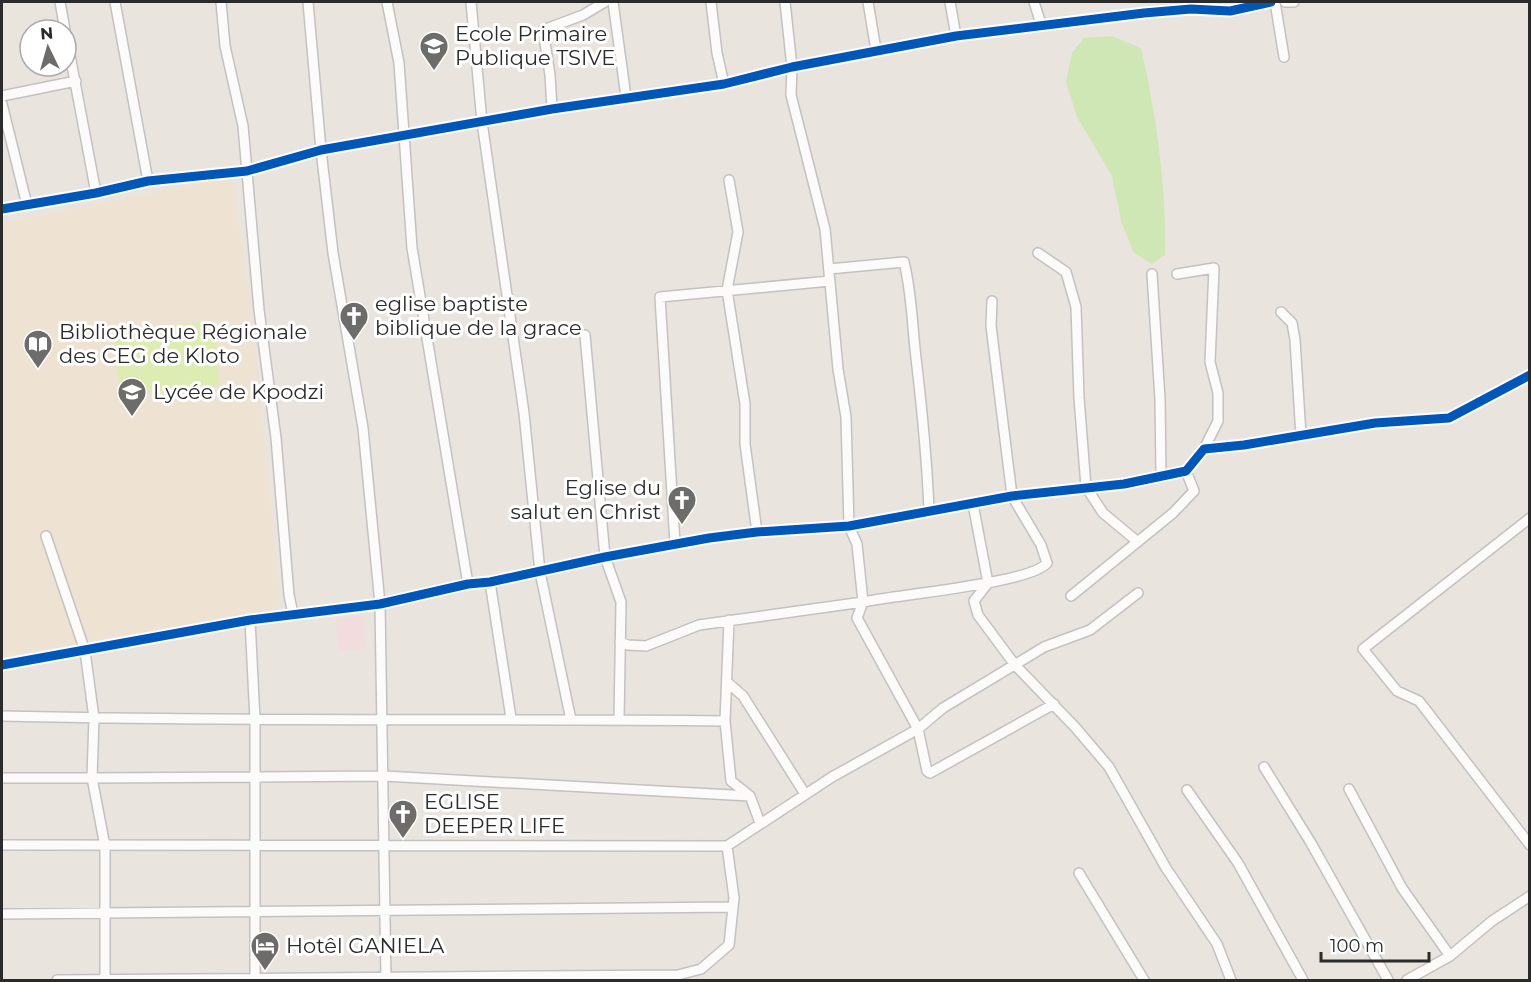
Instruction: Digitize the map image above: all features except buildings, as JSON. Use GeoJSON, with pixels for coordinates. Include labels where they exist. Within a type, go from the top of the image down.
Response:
{"type":"FeatureCollection","features":[{"type":"Feature","properties":{"kind":"street"},"geometry":{"type":"LineString","coordinates":[[60,2],[63,18]]}},
{"type":"Feature","properties":{"kind":"street"},"geometry":{"type":"LineString","coordinates":[[115,2],[148,181]]}},
{"type":"Feature","properties":{"kind":"street"},"geometry":{"type":"LineString","coordinates":[[221,2],[222,30],[243,126],[259,310],[276,438],[289,596],[293,614]]}},
{"type":"Feature","properties":{"kind":"street"},"geometry":{"type":"LineString","coordinates":[[308,2],[333,253],[363,428],[380,604],[386,978]]}},
{"type":"Feature","properties":{"kind":"street"},"geometry":{"type":"LineString","coordinates":[[387,2],[399,63],[412,248],[468,584]]}},
{"type":"Feature","properties":{"kind":"street"},"geometry":{"type":"LineString","coordinates":[[471,2],[482,122],[524,413],[540,572],[571,720]]}},
{"type":"Feature","properties":{"kind":"street"},"geometry":{"type":"LineString","coordinates":[[552,109],[550,75],[543,30],[583,15],[605,2]]}},
{"type":"Feature","properties":{"kind":"street"},"geometry":{"type":"LineString","coordinates":[[613,2],[626,97]]}},
{"type":"Feature","properties":{"kind":"street"},"geometry":{"type":"LineString","coordinates":[[711,2],[717,53],[724,84]]}},
{"type":"Feature","properties":{"kind":"street"},"geometry":{"type":"LineString","coordinates":[[785,2],[792,67],[791,95],[825,229],[846,417],[849,526],[856,544],[863,602],[857,618],[918,729],[927,771],[933,773],[991,737],[1053,704]]}},
{"type":"Feature","properties":{"kind":"street"},"geometry":{"type":"LineString","coordinates":[[868,2],[876,50]]}},
{"type":"Feature","properties":{"kind":"street"},"geometry":{"type":"LineString","coordinates":[[950,2],[956,36]]}},
{"type":"Feature","properties":{"kind":"street"},"geometry":{"type":"LineString","coordinates":[[1034,2],[1041,24]]}},
{"type":"Feature","properties":{"kind":"street"},"geometry":{"type":"LineString","coordinates":[[2,209],[96,193],[148,181],[247,171],[321,150],[403,134],[626,97],[724,84],[792,67],[956,36],[1190,5],[1230,11],[1273,2],[1284,57]]}},
{"type":"Feature","properties":{"kind":"street"},"geometry":{"type":"LineString","coordinates":[[1285,2],[1294,2]]}},
{"type":"Feature","properties":{"kind":"street"},"geometry":{"type":"LineString","coordinates":[[75,78],[96,193]]}},
{"type":"Feature","properties":{"kind":"street"},"geometry":{"type":"LineString","coordinates":[[2,96],[76,81]]}},
{"type":"Feature","properties":{"kind":"street"},"geometry":{"type":"LineString","coordinates":[[2,104],[27,205]]}},
{"type":"Feature","properties":{"kind":"street"},"geometry":{"type":"LineString","coordinates":[[729,180],[738,232],[727,290],[745,404],[745,444],[757,532]]}},
{"type":"Feature","properties":{"kind":"street"},"geometry":{"type":"LineString","coordinates":[[1038,253],[1066,272],[1076,307],[1079,398],[1086,487],[1103,513],[1138,542]]}},
{"type":"Feature","properties":{"kind":"street"},"geometry":{"type":"LineString","coordinates":[[829,269],[904,262],[911,288],[915,355],[925,430],[929,511]]}},
{"type":"Feature","properties":{"kind":"street"},"geometry":{"type":"LineString","coordinates":[[2,666],[250,620],[380,604],[675,543],[757,532],[849,526],[1012,496],[1124,484],[1186,471],[1204,449],[1218,421],[1218,393],[1210,362],[1214,268],[1177,274]]}},
{"type":"Feature","properties":{"kind":"street"},"geometry":{"type":"LineString","coordinates":[[1152,274],[1160,399],[1161,476]]}},
{"type":"Feature","properties":{"kind":"street"},"geometry":{"type":"LineString","coordinates":[[675,543],[660,297],[830,281]]}},
{"type":"Feature","properties":{"kind":"street"},"geometry":{"type":"LineString","coordinates":[[620,642],[646,646],[699,625],[988,583],[1044,567],[1047,563],[1041,545],[1012,496],[991,326],[992,301]]}},
{"type":"Feature","properties":{"kind":"street"},"geometry":{"type":"LineString","coordinates":[[1281,312],[1292,323],[1295,340],[1301,436]]}},
{"type":"Feature","properties":{"kind":"street"},"geometry":{"type":"LineString","coordinates":[[585,335],[605,557],[621,602],[620,720]]}},
{"type":"Feature","properties":{"kind":"street"},"geometry":{"type":"LineString","coordinates":[[1204,449],[1375,423],[1449,418],[1530,375]]}},
{"type":"Feature","properties":{"kind":"street"},"geometry":{"type":"LineString","coordinates":[[1071,596],[1173,513],[1194,490],[1186,471]]}},
{"type":"Feature","properties":{"kind":"street"},"geometry":{"type":"LineString","coordinates":[[973,504],[988,583],[974,601],[975,608],[1015,665],[1109,767],[1166,868],[1217,944],[1231,981]]}},
{"type":"Feature","properties":{"kind":"street"},"geometry":{"type":"LineString","coordinates":[[1530,518],[1363,649],[1397,691],[1419,701],[1530,845]]}},
{"type":"Feature","properties":{"kind":"street"},"geometry":{"type":"LineString","coordinates":[[46,536],[85,651],[94,718],[92,778],[105,846],[105,980]]}},
{"type":"Feature","properties":{"kind":"street"},"geometry":{"type":"LineString","coordinates":[[490,582],[511,718]]}},
{"type":"Feature","properties":{"kind":"street"},"geometry":{"type":"LineString","coordinates":[[2,845],[727,846],[805,794],[861,759],[918,729],[943,708],[1044,647],[1090,630],[1138,592]]}},
{"type":"Feature","properties":{"kind":"street"},"geometry":{"type":"LineString","coordinates":[[250,620],[255,720],[255,979]]}},
{"type":"Feature","properties":{"kind":"street"},"geometry":{"type":"LineString","coordinates":[[729,620],[725,721],[731,781],[750,796],[760,823]]}},
{"type":"Feature","properties":{"kind":"street"},"geometry":{"type":"LineString","coordinates":[[727,682],[743,696],[805,794]]}},
{"type":"Feature","properties":{"kind":"street"},"geometry":{"type":"LineString","coordinates":[[2,716],[383,721],[511,718],[725,721]]}},
{"type":"Feature","properties":{"kind":"street"},"geometry":{"type":"LineString","coordinates":[[1264,767],[1311,843],[1388,981]]}},
{"type":"Feature","properties":{"kind":"street"},"geometry":{"type":"LineString","coordinates":[[2,778],[384,776],[750,796]]}},
{"type":"Feature","properties":{"kind":"street"},"geometry":{"type":"LineString","coordinates":[[1349,789],[1402,888],[1450,956]]}},
{"type":"Feature","properties":{"kind":"street"},"geometry":{"type":"LineString","coordinates":[[1187,790],[1238,863],[1303,981]]}},
{"type":"Feature","properties":{"kind":"street"},"geometry":{"type":"LineString","coordinates":[[57,981],[602,977],[693,973],[729,945],[733,908],[727,846]]}},
{"type":"Feature","properties":{"kind":"street"},"geometry":{"type":"LineString","coordinates":[[1078,873],[1144,981]]}},
{"type":"Feature","properties":{"kind":"street"},"geometry":{"type":"LineString","coordinates":[[1407,981],[1450,956],[1492,921],[1530,896]]}},
{"type":"Feature","properties":{"kind":"street"},"geometry":{"type":"LineString","coordinates":[[2,914],[733,908]]}},
{"type":"Feature","properties":{"kind":"shaded area","name":"Lycée de Kpodzi"},"geometry":{"type":"Polygon","coordinates":[[[232,177],[250,299],[281,603],[271,610],[2,656],[2,222],[232,177]]]}},
{"type":"Feature","properties":{"kind":"shaded area"},"geometry":{"type":"Polygon","coordinates":[[[364,615],[365,649],[338,651],[336,619],[364,615]]]}},
{"type":"Feature","properties":{"kind":"green space"},"geometry":{"type":"Polygon","coordinates":[[[1112,36],[1141,48],[1152,100],[1162,176],[1165,255],[1152,264],[1134,253],[1121,221],[1112,176],[1077,117],[1066,82],[1072,53],[1084,38],[1112,36]]]}},
{"type":"Feature","properties":{"kind":"green space"},"geometry":{"type":"Polygon","coordinates":[[[213,321],[219,385],[120,395],[114,331],[213,321]]]}},
{"type":"Feature","properties":{"kind":"cycle path"},"geometry":{"type":"LineString","coordinates":[[2,209],[96,193],[148,181],[247,171],[321,150],[552,109],[724,84],[792,67],[956,36],[1144,13],[1191,9],[1230,11],[1271,2]]}},
{"type":"Feature","properties":{"kind":"cycle path"},"geometry":{"type":"LineString","coordinates":[[2,665],[250,620],[380,604],[468,584],[490,582],[605,557],[709,538],[757,532],[849,526],[1012,496],[1124,484],[1186,471],[1204,449],[1244,445],[1375,423],[1449,418],[1530,375]]}},
{"type":"Feature","properties":{"kind":"place","name":"Ecole Primaire Publique TSIVE"},"geometry":{"type":"Point","coordinates":[434,72]}},
{"type":"Feature","properties":{"kind":"place","name":"eglise baptiste biblique de la grace"},"geometry":{"type":"Point","coordinates":[354,342]}},
{"type":"Feature","properties":{"kind":"place","name":"Bibliothèque Régionale des CEG de Kloto"},"geometry":{"type":"Point","coordinates":[38,370]}},
{"type":"Feature","properties":{"kind":"place","name":"Lycée de Kpodzi"},"geometry":{"type":"Point","coordinates":[132,418]}},
{"type":"Feature","properties":{"kind":"place","name":"Eglise du salut en Christ"},"geometry":{"type":"Point","coordinates":[682,526]}},
{"type":"Feature","properties":{"kind":"place","name":"EGLISE DEEPER LIFE"},"geometry":{"type":"Point","coordinates":[403,840]}},
{"type":"Feature","properties":{"kind":"place","name":"Hotêl GANIELA"},"geometry":{"type":"Point","coordinates":[265,972]}}]}
